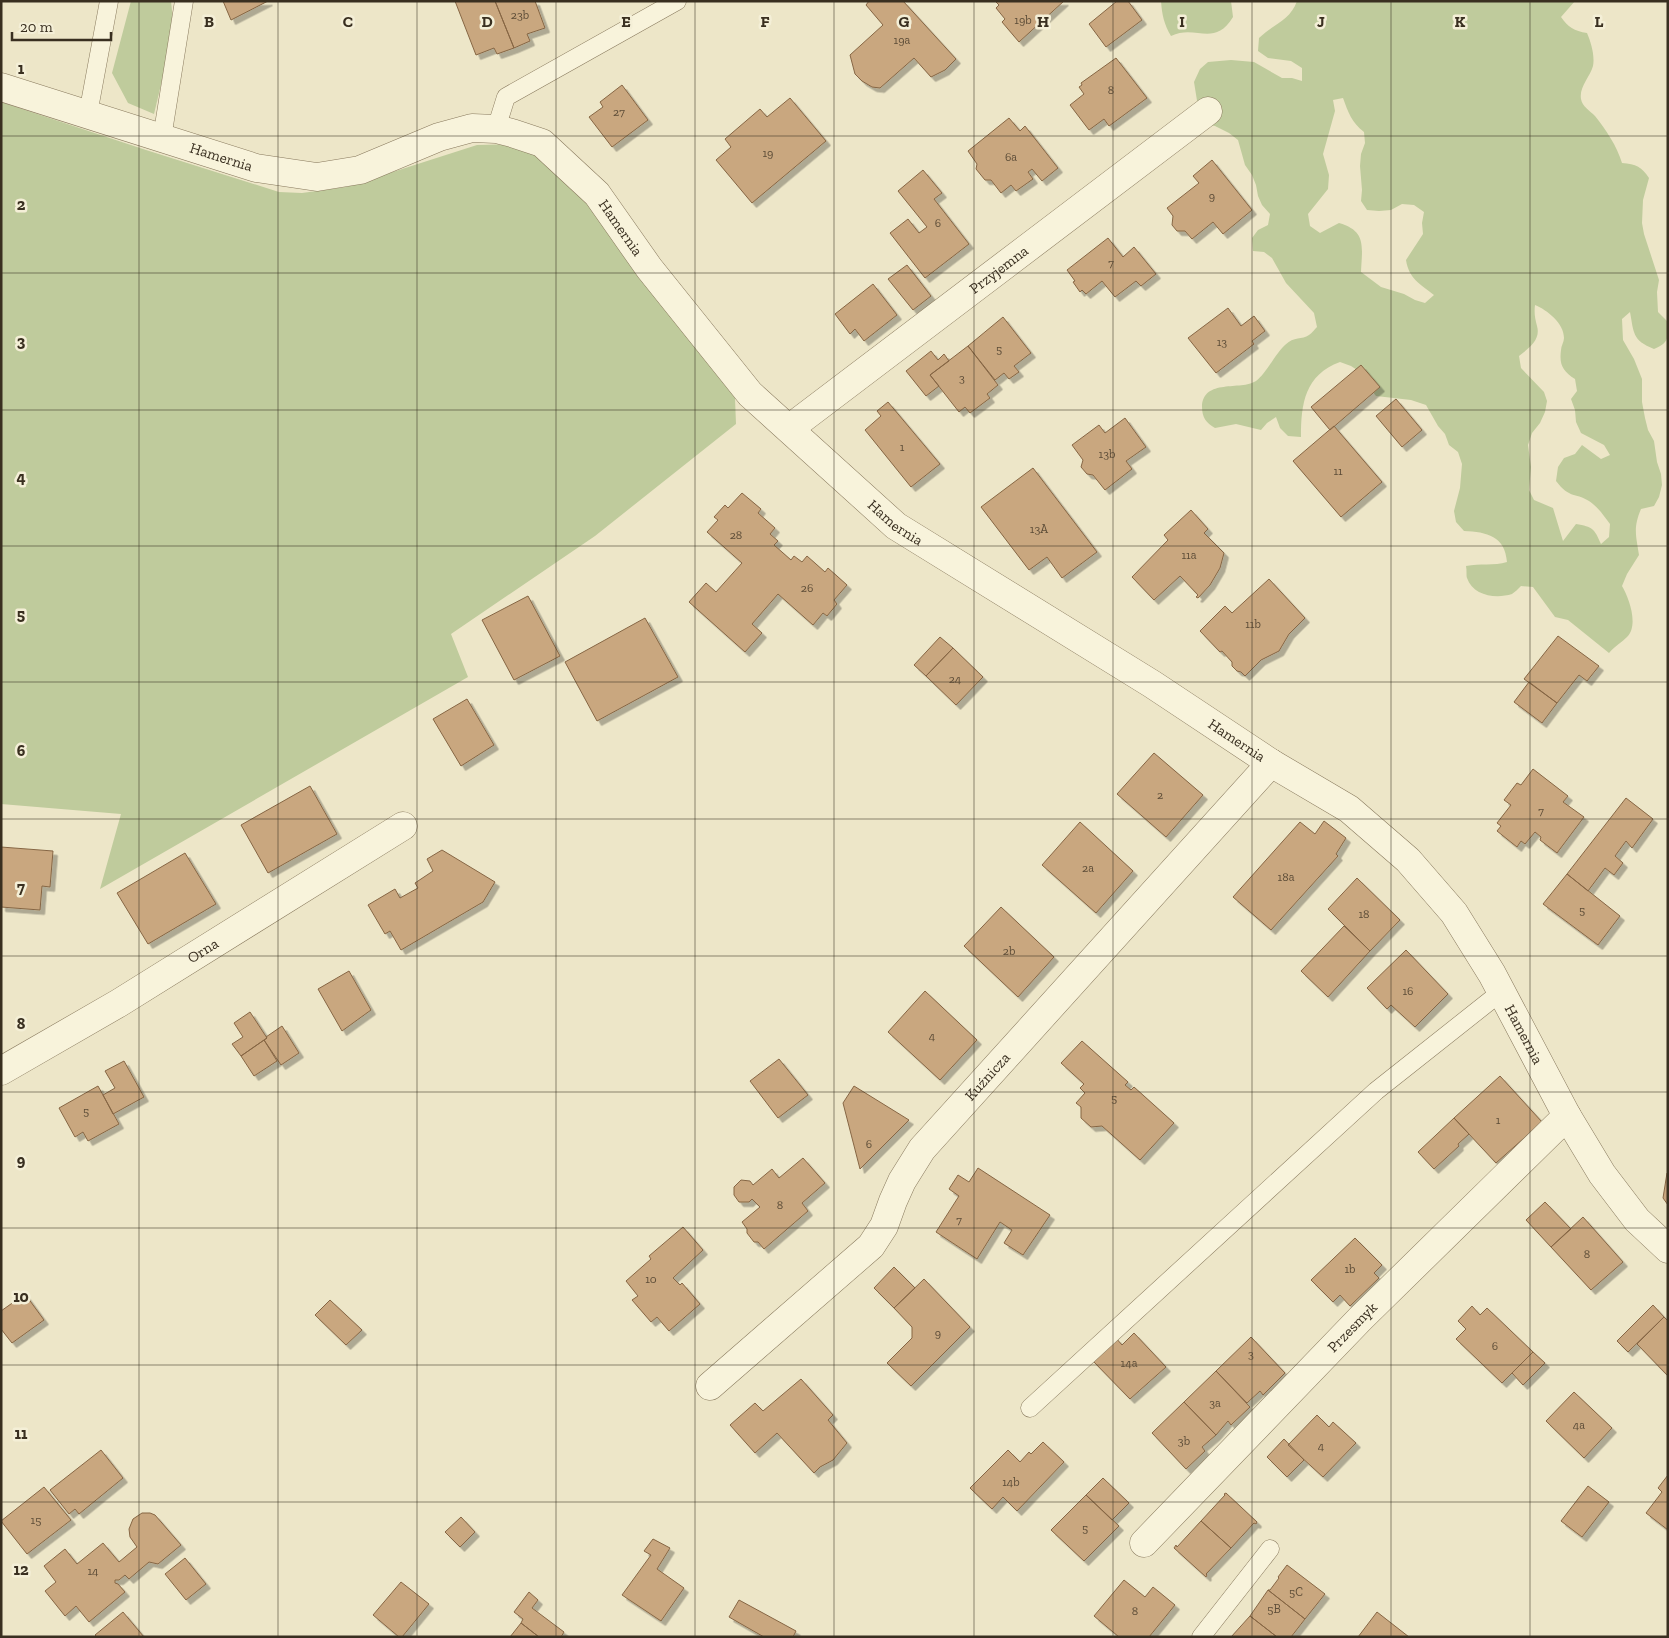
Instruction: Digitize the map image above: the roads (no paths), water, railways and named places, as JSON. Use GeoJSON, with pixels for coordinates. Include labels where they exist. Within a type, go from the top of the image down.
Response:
{"type":"FeatureCollection","features":[{"type":"Feature","properties":{"kind":"street","name":"Hamernia"},"geometry":{"type":"LineString","coordinates":[[1,87],[256,168],[317,177],[360,170],[439,137],[472,128],[496,129],[542,143],[596,194],[649,268],[750,394],[790,428],[896,526],[1152,684],[1271,764],[1350,809],[1408,860],[1454,912],[1492,974],[1567,1116],[1607,1181],[1637,1220],[1668,1249]]}},
{"type":"Feature","properties":{"kind":"street","name":"Przyjemna"},"geometry":{"type":"LineString","coordinates":[[790,428],[1208,111]]}},
{"type":"Feature","properties":{"kind":"street","name":"Kuźnicza"},"geometry":{"type":"LineString","coordinates":[[710,1386],[872,1246],[884,1226],[902,1181],[922,1150],[1271,764]]}},
{"type":"Feature","properties":{"kind":"street","name":"Orna"},"geometry":{"type":"LineString","coordinates":[[1,1071],[119,1003],[403,826]]}},
{"type":"Feature","properties":{"kind":"street","name":"Przesmyk"},"geometry":{"type":"LineString","coordinates":[[1144,1543],[1360,1319],[1567,1116]]}},
{"type":"Feature","properties":{"kind":"lane"},"geometry":{"type":"LineString","coordinates":[[88,114],[109,1]]}},
{"type":"Feature","properties":{"kind":"lane"},"geometry":{"type":"LineString","coordinates":[[162,138],[184,1]]}},
{"type":"Feature","properties":{"kind":"lane"},"geometry":{"type":"LineString","coordinates":[[496,129],[506,98],[677,1]]}},
{"type":"Feature","properties":{"kind":"lane"},"geometry":{"type":"LineString","coordinates":[[1030,1408],[1376,1091],[1501,992]]}},
{"type":"Feature","properties":{"kind":"lane"},"geometry":{"type":"LineString","coordinates":[[1201,1637],[1270,1549]]}}]}
